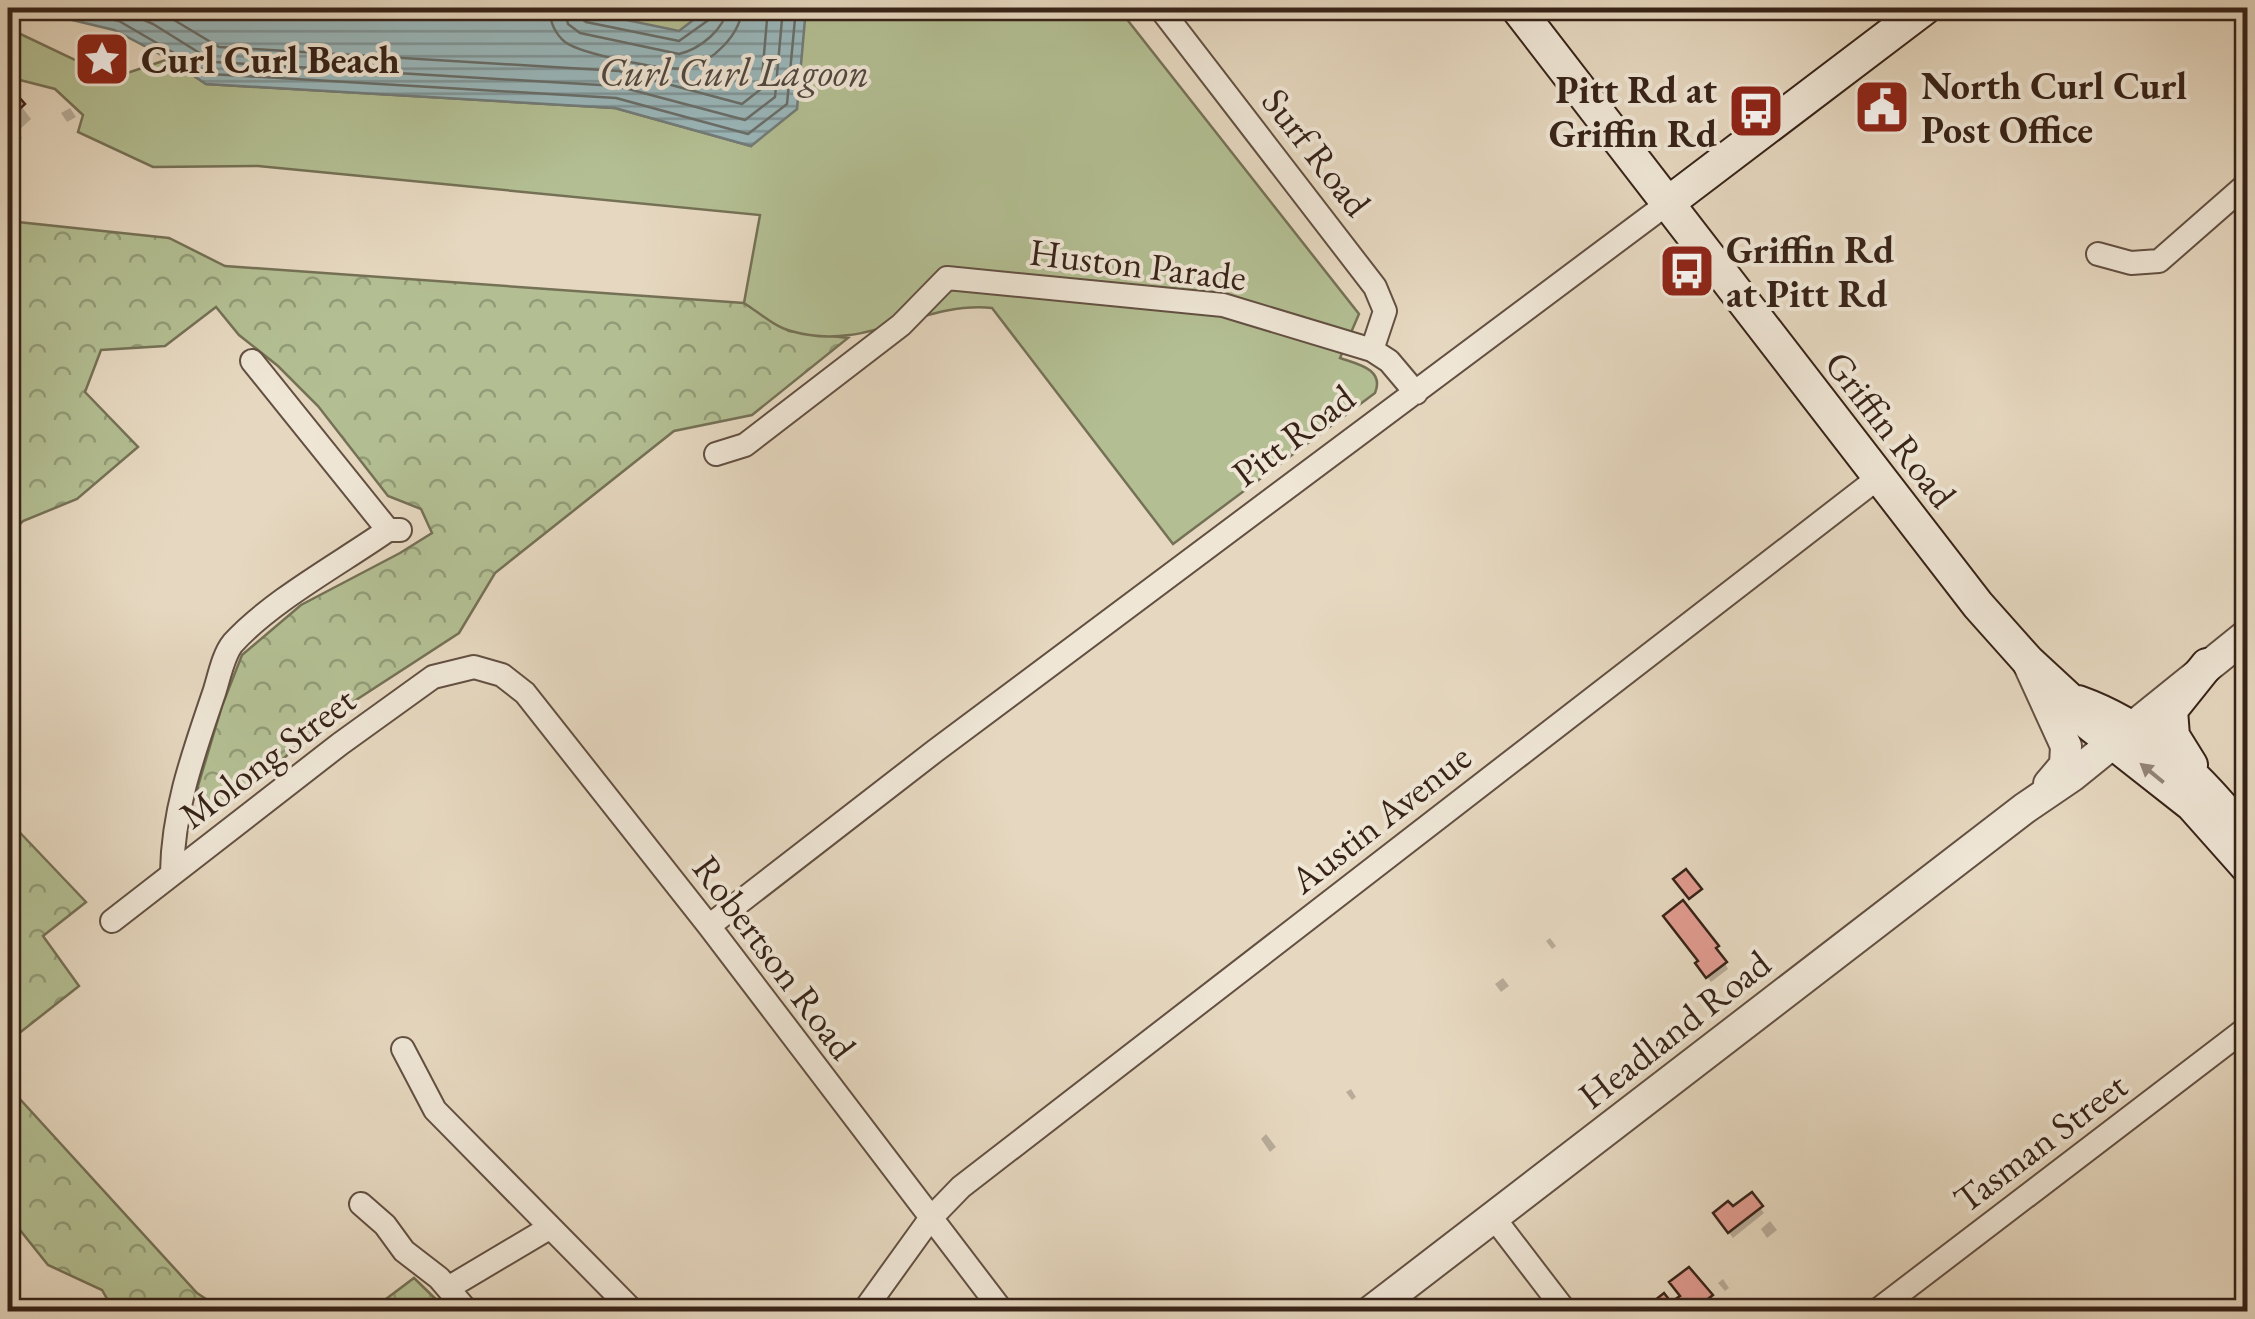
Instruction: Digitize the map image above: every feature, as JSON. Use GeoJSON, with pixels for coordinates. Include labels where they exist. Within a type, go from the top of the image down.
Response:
{"type":"FeatureCollection","features":[{"type":"Feature","properties":{"kind":"main road","name":"Griffin Road"},"geometry":{"type":"LineString","coordinates":[[1517,8],[1978,606],[2068,698],[2201,782],[2248,838]]}},
{"type":"Feature","properties":{"kind":"main road","name":"Pitt Road"},"geometry":{"type":"LineString","coordinates":[[1668,203],[1925,8]]}},
{"type":"Feature","properties":{"kind":"main road"},"geometry":{"type":"LineString","coordinates":[[2201,782],[2173,736],[2170,717],[2175,703],[2207,665]]}},
{"type":"Feature","properties":{"kind":"main road","name":"Griffin Road"},"geometry":{"type":"LineString","coordinates":[[2121,734],[2248,868]]}},
{"type":"Feature","properties":{"kind":"street","name":"Surf Road"},"geometry":{"type":"LineString","coordinates":[[1160,8],[1374,287],[1385,311],[1372,350]]}},
{"type":"Feature","properties":{"kind":"street"},"geometry":{"type":"LineString","coordinates":[[2098,254],[2131,263],[2159,261],[2248,184]]}},
{"type":"Feature","properties":{"kind":"street","name":"Pitt Road"},"geometry":{"type":"LineString","coordinates":[[709,926],[935,751],[1668,203]]}},
{"type":"Feature","properties":{"kind":"street","name":"Huston Parade"},"geometry":{"type":"LineString","coordinates":[[716,454],[745,445],[901,325],[947,278],[1224,305],[1372,350],[1389,361],[1416,393]]}},
{"type":"Feature","properties":{"kind":"street"},"geometry":{"type":"LineString","coordinates":[[172,872],[173,840],[184,781],[230,647],[252,626],[394,530],[252,362]]}},
{"type":"Feature","properties":{"kind":"street","name":"Austin Avenue"},"geometry":{"type":"LineString","coordinates":[[864,1312],[930,1219],[960,1187],[1878,478]]}},
{"type":"Feature","properties":{"kind":"street","name":"Headland Road"},"geometry":{"type":"LineString","coordinates":[[1370,1312],[2072,776],[2248,634]]}},
{"type":"Feature","properties":{"kind":"street","name":"Headland Road"},"geometry":{"type":"LineString","coordinates":[[2026,808],[2060,772],[2067,754],[2028,661]]}},
{"type":"Feature","properties":{"kind":"street","name":"Robertson Road"},"geometry":{"type":"LineString","coordinates":[[474,666],[502,675],[525,693],[709,926],[1002,1312]]}},
{"type":"Feature","properties":{"kind":"street","name":"Molong Street"},"geometry":{"type":"LineString","coordinates":[[112,921],[433,677],[474,666]]}},
{"type":"Feature","properties":{"kind":"street","name":"Tasman Street"},"geometry":{"type":"LineString","coordinates":[[1875,1312],[2248,1027]]}},
{"type":"Feature","properties":{"kind":"street"},"geometry":{"type":"LineString","coordinates":[[403,1049],[434,1110],[634,1312]]}},
{"type":"Feature","properties":{"kind":"street"},"geometry":{"type":"LineString","coordinates":[[361,1204],[385,1225],[404,1252],[448,1288],[468,1312]]}},
{"type":"Feature","properties":{"kind":"street"},"geometry":{"type":"LineString","coordinates":[[1494,1218],[1566,1312]]}},
{"type":"Feature","properties":{"kind":"street"},"geometry":{"type":"LineString","coordinates":[[448,1288],[549,1228]]}},
{"type":"Feature","properties":{"kind":"green space"},"geometry":{"type":"Polygon","coordinates":[[[569,8],[709,8],[679,32],[569,8]]]}},
{"type":"Feature","properties":{"kind":"green space"},"geometry":{"type":"Polygon","coordinates":[[[806,8],[1118,8],[1359,314],[1340,358],[1373,373],[1375,393],[1173,544],[992,308],[941,312],[869,332],[818,336],[785,329],[744,303],[760,215],[258,166],[153,167],[78,132],[83,115],[55,89],[8,77],[8,28],[119,81],[124,74],[169,59],[206,84],[615,108],[751,146],[802,32],[806,8]]]}},
{"type":"Feature","properties":{"kind":"green space"},"geometry":{"type":"Polygon","coordinates":[[[8,212],[18,222],[169,238],[225,266],[744,303],[789,331],[848,338],[752,415],[674,431],[495,573],[459,633],[353,702],[201,825],[198,786],[242,655],[301,605],[432,533],[421,509],[388,496],[318,406],[278,366],[239,335],[216,307],[165,346],[101,350],[85,392],[138,447],[77,499],[23,521],[8,536],[8,212]]]}},
{"type":"Feature","properties":{"kind":"green space"},"geometry":{"type":"Polygon","coordinates":[[[8,820],[86,902],[43,936],[79,986],[8,1042],[8,820]]]}},
{"type":"Feature","properties":{"kind":"green space"},"geometry":{"type":"Polygon","coordinates":[[[8,1086],[197,1293],[224,1311],[114,1311],[102,1290],[48,1265],[8,1215],[8,1086]]]}},
{"type":"Feature","properties":{"kind":"green space"},"geometry":{"type":"Polygon","coordinates":[[[414,1278],[448,1311],[370,1311],[414,1278]]]}},
{"type":"Feature","properties":{"kind":"water","name":"Curl Curl Lagoon"},"geometry":{"type":"Polygon","coordinates":[[[22,8],[569,8],[679,31],[709,8],[806,8],[797,109],[751,146],[615,108],[206,84],[114,30],[22,8]]]}},
{"type":"Feature","properties":{"kind":"building"},"geometry":{"type":"Polygon","coordinates":[[[8,85],[25,104],[11,117],[16,123],[8,131],[8,85]]]}},
{"type":"Feature","properties":{"kind":"building"},"geometry":{"type":"Polygon","coordinates":[[[1686,869],[1702,889],[1689,899],[1673,879],[1686,869]]]}},
{"type":"Feature","properties":{"kind":"building"},"geometry":{"type":"Polygon","coordinates":[[[1683,900],[1727,962],[1706,978],[1695,963],[1698,961],[1663,916],[1683,900]]]}},
{"type":"Feature","properties":{"kind":"building"},"geometry":{"type":"Polygon","coordinates":[[[1752,1192],[1763,1206],[1728,1233],[1713,1213],[1728,1201],[1733,1206],[1752,1192]]]}},
{"type":"Feature","properties":{"kind":"building"},"geometry":{"type":"Polygon","coordinates":[[[1689,1267],[1713,1295],[1691,1312],[1640,1312],[1664,1293],[1671,1302],[1680,1296],[1669,1282],[1689,1267]]]}},
{"type":"Feature","properties":{"kind":"place","name":"Curl Curl Beach"},"geometry":{"type":"Point","coordinates":[102,59]}},
{"type":"Feature","properties":{"kind":"place","name":"North Curl Curl Post Office"},"geometry":{"type":"Point","coordinates":[1882,107]}},
{"type":"Feature","properties":{"kind":"place","name":"Pitt Rd at Griffin Rd"},"geometry":{"type":"Point","coordinates":[1756,111]}},
{"type":"Feature","properties":{"kind":"place","name":"Griffin Rd at Pitt Rd"},"geometry":{"type":"Point","coordinates":[1687,271]}}]}
